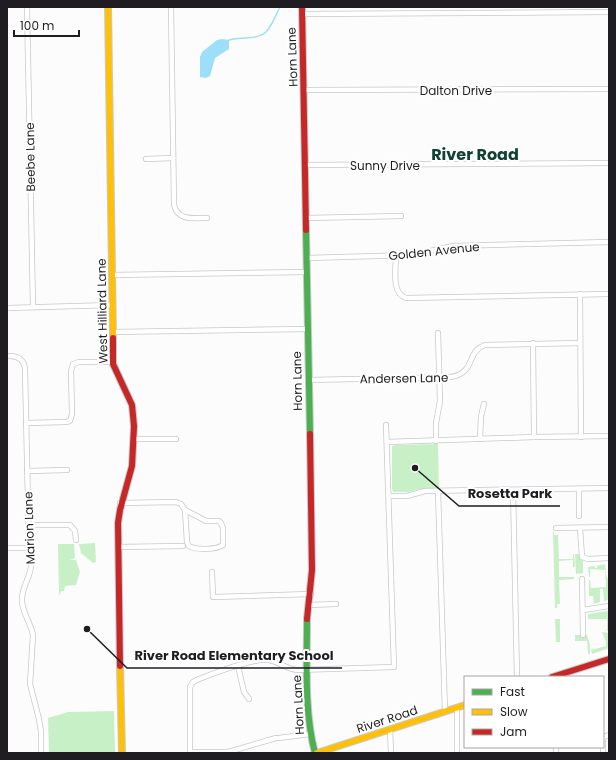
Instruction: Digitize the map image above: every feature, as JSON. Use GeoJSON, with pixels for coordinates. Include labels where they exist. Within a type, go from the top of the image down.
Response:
{"type":"FeatureCollection","features":[{"type":"Feature","properties":{"kind":"street","name":"Beebe Lane"},"geometry":{"type":"LineString","coordinates":[[27,7],[33,307]]}},
{"type":"Feature","properties":{"kind":"street","name":"West Hilliard Lane"},"geometry":{"type":"LineString","coordinates":[[108,7],[113,362],[116,373],[128,394],[132,405],[133,416],[131,473],[120,503],[118,523],[122,753]]}},
{"type":"Feature","properties":{"kind":"street"},"geometry":{"type":"LineString","coordinates":[[171,7],[174,205],[176,212],[186,218],[207,218]]}},
{"type":"Feature","properties":{"kind":"street","name":"Horn Lane"},"geometry":{"type":"LineString","coordinates":[[302,7],[312,570],[311,594],[307,619],[307,670],[310,734],[316,753]]}},
{"type":"Feature","properties":{"kind":"street"},"geometry":{"type":"LineString","coordinates":[[302,14],[609,12]]}},
{"type":"Feature","properties":{"kind":"street","name":"Dalton Drive"},"geometry":{"type":"LineString","coordinates":[[304,90],[609,89]]}},
{"type":"Feature","properties":{"kind":"street"},"geometry":{"type":"LineString","coordinates":[[146,159],[173,158]]}},
{"type":"Feature","properties":{"kind":"street","name":"Sunny Drive"},"geometry":{"type":"LineString","coordinates":[[305,165],[609,163]]}},
{"type":"Feature","properties":{"kind":"street"},"geometry":{"type":"LineString","coordinates":[[306,218],[401,216]]}},
{"type":"Feature","properties":{"kind":"street","name":"Golden Avenue"},"geometry":{"type":"LineString","coordinates":[[307,258],[396,256],[418,254],[453,246],[609,242]]}},
{"type":"Feature","properties":{"kind":"street"},"geometry":{"type":"LineString","coordinates":[[396,256],[397,291],[401,296],[412,298],[609,294]]}},
{"type":"Feature","properties":{"kind":"street"},"geometry":{"type":"LineString","coordinates":[[112,275],[307,272]]}},
{"type":"Feature","properties":{"kind":"street"},"geometry":{"type":"LineString","coordinates":[[580,294],[581,437]]}},
{"type":"Feature","properties":{"kind":"street"},"geometry":{"type":"LineString","coordinates":[[7,308],[113,305]]}},
{"type":"Feature","properties":{"kind":"street"},"geometry":{"type":"LineString","coordinates":[[113,332],[307,329]]}},
{"type":"Feature","properties":{"kind":"street"},"geometry":{"type":"LineString","coordinates":[[436,440],[436,422],[440,406],[438,333]]}},
{"type":"Feature","properties":{"kind":"street","name":"Andersen Lane"},"geometry":{"type":"LineString","coordinates":[[308,380],[452,377],[461,374],[468,369],[473,355],[485,345],[580,342]]}},
{"type":"Feature","properties":{"kind":"street"},"geometry":{"type":"LineString","coordinates":[[533,343],[534,437]]}},
{"type":"Feature","properties":{"kind":"street","name":"Marion Lane"},"geometry":{"type":"LineString","coordinates":[[9,356],[19,358],[25,366],[28,525],[29,548],[32,564],[23,591],[22,600],[24,609],[32,627],[33,635],[30,684],[39,719],[42,753]]}},
{"type":"Feature","properties":{"kind":"street"},"geometry":{"type":"LineString","coordinates":[[26,423],[71,422],[73,362],[113,362]]}},
{"type":"Feature","properties":{"kind":"street"},"geometry":{"type":"LineString","coordinates":[[480,439],[481,416],[484,404]]}},
{"type":"Feature","properties":{"kind":"street"},"geometry":{"type":"LineString","coordinates":[[310,734],[278,738],[228,752],[190,753],[191,685],[199,678],[256,660],[273,661],[292,669],[307,670],[394,667],[386,425]]}},
{"type":"Feature","properties":{"kind":"street"},"geometry":{"type":"LineString","coordinates":[[387,442],[609,436]]}},
{"type":"Feature","properties":{"kind":"street"},"geometry":{"type":"LineString","coordinates":[[133,439],[176,439]]}},
{"type":"Feature","properties":{"kind":"street"},"geometry":{"type":"LineString","coordinates":[[27,471],[67,470]]}},
{"type":"Feature","properties":{"kind":"street"},"geometry":{"type":"LineString","coordinates":[[389,496],[407,496],[421,492],[438,491],[609,488]]}},
{"type":"Feature","properties":{"kind":"street"},"geometry":{"type":"LineString","coordinates":[[579,489],[579,516]]}},
{"type":"Feature","properties":{"kind":"street"},"geometry":{"type":"LineString","coordinates":[[513,490],[517,676]]}},
{"type":"Feature","properties":{"kind":"street"},"geometry":{"type":"LineString","coordinates":[[438,491],[446,712]]}},
{"type":"Feature","properties":{"kind":"street"},"geometry":{"type":"LineString","coordinates":[[120,503],[180,503],[185,510],[206,521],[221,523],[224,528],[222,545],[218,547],[191,548],[187,542],[185,510]]}},
{"type":"Feature","properties":{"kind":"street"},"geometry":{"type":"LineString","coordinates":[[28,525],[70,525],[75,531],[76,540]]}},
{"type":"Feature","properties":{"kind":"street"},"geometry":{"type":"LineString","coordinates":[[556,528],[609,527]]}},
{"type":"Feature","properties":{"kind":"street"},"geometry":{"type":"LineString","coordinates":[[580,528],[582,557],[585,559],[609,558]]}},
{"type":"Feature","properties":{"kind":"street"},"geometry":{"type":"LineString","coordinates":[[118,547],[183,546]]}},
{"type":"Feature","properties":{"kind":"street"},"geometry":{"type":"LineString","coordinates":[[7,548],[29,548]]}},
{"type":"Feature","properties":{"kind":"street"},"geometry":{"type":"LineString","coordinates":[[212,572],[213,597],[311,594]]}},
{"type":"Feature","properties":{"kind":"street"},"geometry":{"type":"LineString","coordinates":[[582,579],[583,635]]}},
{"type":"Feature","properties":{"kind":"street"},"geometry":{"type":"LineString","coordinates":[[309,605],[336,604]]}},
{"type":"Feature","properties":{"kind":"street"},"geometry":{"type":"LineString","coordinates":[[583,610],[609,606]]}},
{"type":"Feature","properties":{"kind":"street"},"geometry":{"type":"LineString","coordinates":[[555,676],[609,659]]}},
{"type":"Feature","properties":{"kind":"street"},"geometry":{"type":"LineString","coordinates":[[238,666],[244,692],[249,698]]}},
{"type":"Feature","properties":{"kind":"street","name":"River Road"},"geometry":{"type":"LineString","coordinates":[[316,753],[464,705]]}},
{"type":"Feature","properties":{"kind":"street"},"geometry":{"type":"LineString","coordinates":[[456,708],[457,753]]}},
{"type":"Feature","properties":{"kind":"street"},"geometry":{"type":"LineString","coordinates":[[390,729],[391,753]]}},
{"type":"Feature","properties":{"kind":"green space"},"geometry":{"type":"Polygon","coordinates":[[[438,444],[439,488],[420,489],[408,492],[393,492],[392,446],[438,444]]]}},
{"type":"Feature","properties":{"kind":"green space"},"geometry":{"type":"Polygon","coordinates":[[[554,531],[554,535],[558,535],[559,559],[573,559],[574,554],[575,567],[573,567],[573,560],[559,561],[559,577],[574,577],[574,579],[559,580],[560,604],[557,604],[557,608],[555,608],[553,532],[554,531]]]}},
{"type":"Feature","properties":{"kind":"green space"},"geometry":{"type":"Polygon","coordinates":[[[95,543],[96,562],[93,563],[81,553],[79,544],[95,543]]]}},
{"type":"Feature","properties":{"kind":"green space"},"geometry":{"type":"Polygon","coordinates":[[[58,544],[74,544],[75,558],[70,560],[76,560],[80,572],[76,585],[65,586],[64,591],[61,591],[60,595],[59,594],[58,544]]]}},
{"type":"Feature","properties":{"kind":"green space"},"geometry":{"type":"Polygon","coordinates":[[[575,554],[579,554],[583,561],[583,573],[576,574],[575,554]]]}},
{"type":"Feature","properties":{"kind":"green space"},"geometry":{"type":"Polygon","coordinates":[[[605,564],[606,575],[609,581],[609,600],[604,601],[603,589],[600,589],[600,602],[594,604],[593,596],[589,596],[589,580],[591,588],[606,587],[605,570],[590,569],[589,577],[588,567],[595,566],[595,568],[597,568],[597,566],[605,564]]]}},
{"type":"Feature","properties":{"kind":"green space"},"geometry":{"type":"Polygon","coordinates":[[[609,612],[609,631],[607,631],[607,619],[588,619],[588,614],[609,612]]]}},
{"type":"Feature","properties":{"kind":"green space"},"geometry":{"type":"Polygon","coordinates":[[[555,619],[560,619],[560,642],[556,642],[555,619]]]}},
{"type":"Feature","properties":{"kind":"green space"},"geometry":{"type":"Polygon","coordinates":[[[602,632],[609,633],[609,648],[592,654],[591,650],[606,646],[602,632]]]}},
{"type":"Feature","properties":{"kind":"green space"},"geometry":{"type":"Polygon","coordinates":[[[575,635],[587,635],[590,645],[590,654],[588,654],[587,641],[575,641],[575,635]]]}},
{"type":"Feature","properties":{"kind":"green space"},"geometry":{"type":"Polygon","coordinates":[[[114,711],[115,753],[49,753],[48,718],[68,712],[114,711]]]}},
{"type":"Feature","properties":{"kind":"water"},"geometry":{"type":"Polygon","coordinates":[[[217,40],[229,40],[229,49],[215,58],[210,76],[206,78],[200,77],[200,57],[202,52],[217,40]]]}},
{"type":"Feature","properties":{"kind":"waterway"},"geometry":{"type":"LineString","coordinates":[[229,40],[262,35],[270,27],[280,7]]}},
{"type":"Feature","properties":{"kind":"traffic: fast"},"geometry":{"type":"LineString","coordinates":[[306,230],[310,434]]}},
{"type":"Feature","properties":{"kind":"traffic: fast"},"geometry":{"type":"LineString","coordinates":[[307,619],[309,721],[315,753]]}},
{"type":"Feature","properties":{"kind":"traffic: slow"},"geometry":{"type":"LineString","coordinates":[[108,7],[113,338]]}},
{"type":"Feature","properties":{"kind":"traffic: slow"},"geometry":{"type":"LineString","coordinates":[[120,666],[122,753]]}},
{"type":"Feature","properties":{"kind":"traffic: slow"},"geometry":{"type":"LineString","coordinates":[[317,753],[464,705]]}},
{"type":"Feature","properties":{"kind":"traffic: jam"},"geometry":{"type":"LineString","coordinates":[[302,7],[306,230]]}},
{"type":"Feature","properties":{"kind":"traffic: jam"},"geometry":{"type":"LineString","coordinates":[[113,338],[113,364],[132,405],[134,426],[132,466],[118,523],[120,666]]}},
{"type":"Feature","properties":{"kind":"traffic: jam"},"geometry":{"type":"LineString","coordinates":[[307,619],[312,570],[310,434]]}},
{"type":"Feature","properties":{"kind":"traffic: jam"},"geometry":{"type":"LineString","coordinates":[[555,676],[609,659]]}},
{"type":"Feature","properties":{"kind":"place","name":"Rosetta Park"},"geometry":{"type":"Point","coordinates":[415,468]}},
{"type":"Feature","properties":{"kind":"place","name":"River Road Elementary School"},"geometry":{"type":"Point","coordinates":[87,629]}},
{"type":"Feature","properties":{"kind":"district","name":"River Road"},"geometry":{"type":"Point","coordinates":[475,154]}}]}
